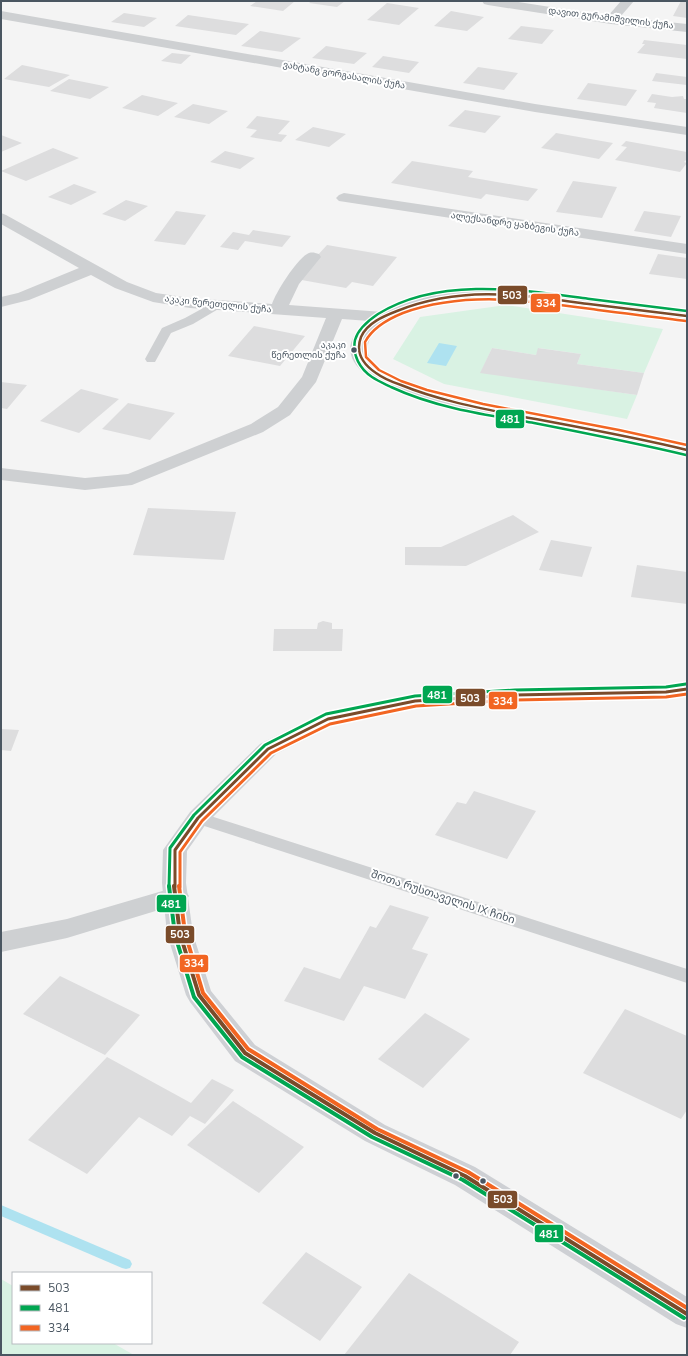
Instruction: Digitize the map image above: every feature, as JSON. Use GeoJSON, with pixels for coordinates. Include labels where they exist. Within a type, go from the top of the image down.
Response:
{"type":"FeatureCollection","features":[{"type":"Feature","properties":{"kind":"main road"},"geometry":{"type":"LineString","coordinates":[[687,316],[524,295],[484,293],[445,297],[406,307],[383,317],[373,324],[363,335],[358,349],[364,362],[372,371],[383,378],[413,391],[463,405],[627,436],[687,450]]}},
{"type":"Feature","properties":{"kind":"main road"},"geometry":{"type":"LineString","coordinates":[[687,689],[666,692],[515,695],[415,701],[328,719],[268,749],[198,818],[175,850],[174,883],[180,934],[199,995],[245,1053],[375,1133],[465,1176],[687,1314]]}},
{"type":"Feature","properties":{"kind":"street","name":"დავით გურამიშვილის ქუჩა"},"geometry":{"type":"LineString","coordinates":[[488,1],[611,20],[687,28]]}},
{"type":"Feature","properties":{"kind":"street"},"geometry":{"type":"LineString","coordinates":[[611,20],[628,1]]}},
{"type":"Feature","properties":{"kind":"street","name":"ვახტანგ გორგასალის ქუჩა"},"geometry":{"type":"LineString","coordinates":[[1,16],[527,106],[687,131]]}},
{"type":"Feature","properties":{"kind":"street","name":"ალექსანდრე ყაზბეგის ქუჩა"},"geometry":{"type":"LineString","coordinates":[[344,198],[687,249]]}},
{"type":"Feature","properties":{"kind":"street","name":"აკაკი წერეთელის ქუჩა"},"geometry":{"type":"LineString","coordinates":[[1,218],[121,286],[153,297],[190,303],[383,317]]}},
{"type":"Feature","properties":{"kind":"street"},"geometry":{"type":"LineString","coordinates":[[279,310],[282,297],[291,283],[313,257]]}},
{"type":"Feature","properties":{"kind":"street"},"geometry":{"type":"LineString","coordinates":[[1,302],[23,297],[91,269]]}},
{"type":"Feature","properties":{"kind":"street"},"geometry":{"type":"LineString","coordinates":[[1,474],[84,484],[132,480],[257,428],[284,411],[310,378],[336,314]]}},
{"type":"Feature","properties":{"kind":"street"},"geometry":{"type":"LineString","coordinates":[[1,942],[31,938],[87,924],[176,896]]}},
{"type":"Feature","properties":{"kind":"lane"},"geometry":{"type":"LineString","coordinates":[[151,359],[166,331],[189,321],[216,305]]}},
{"type":"Feature","properties":{"kind":"lane","name":"შოთა რუსთაველის IX ჩიხი"},"geometry":{"type":"LineString","coordinates":[[198,818],[687,976]]}},
{"type":"Feature","properties":{"kind":"green space"},"geometry":{"type":"Polygon","coordinates":[[[506,305],[663,329],[644,373],[577,364],[581,354],[539,348],[536,355],[492,348],[481,372],[637,395],[627,419],[444,384],[393,359],[420,317],[506,305]]]}},
{"type":"Feature","properties":{"kind":"green space"},"geometry":{"type":"Polygon","coordinates":[[[1,1279],[12,1285],[12,1344],[115,1344],[134,1355],[1,1355],[1,1279]]]}},
{"type":"Feature","properties":{"kind":"water"},"geometry":{"type":"Polygon","coordinates":[[[439,343],[457,346],[446,366],[427,363],[439,343]]]}},
{"type":"Feature","properties":{"kind":"building"},"geometry":{"type":"Polygon","coordinates":[[[257,1],[295,1],[283,11],[250,6],[257,1]]]}},
{"type":"Feature","properties":{"kind":"building"},"geometry":{"type":"Polygon","coordinates":[[[312,1],[345,1],[337,7],[309,3],[312,1]]]}},
{"type":"Feature","properties":{"kind":"building"},"geometry":{"type":"Polygon","coordinates":[[[681,1],[687,1],[687,18],[673,16],[681,1]]]}},
{"type":"Feature","properties":{"kind":"building"},"geometry":{"type":"Polygon","coordinates":[[[387,3],[419,8],[399,25],[367,20],[387,3]]]}},
{"type":"Feature","properties":{"kind":"building"},"geometry":{"type":"Polygon","coordinates":[[[451,11],[484,17],[467,31],[434,26],[451,11]]]}},
{"type":"Feature","properties":{"kind":"building"},"geometry":{"type":"Polygon","coordinates":[[[124,13],[157,18],[144,27],[111,22],[124,13]]]}},
{"type":"Feature","properties":{"kind":"building"},"geometry":{"type":"Polygon","coordinates":[[[188,15],[249,24],[236,35],[175,26],[188,15]]]}},
{"type":"Feature","properties":{"kind":"building"},"geometry":{"type":"Polygon","coordinates":[[[521,26],[554,30],[542,44],[508,39],[521,26]]]}},
{"type":"Feature","properties":{"kind":"building"},"geometry":{"type":"Polygon","coordinates":[[[260,31],[301,38],[282,52],[241,46],[260,31]]]}},
{"type":"Feature","properties":{"kind":"building"},"geometry":{"type":"Polygon","coordinates":[[[644,40],[687,45],[687,59],[637,53],[645,44],[642,44],[644,40]]]}},
{"type":"Feature","properties":{"kind":"building"},"geometry":{"type":"Polygon","coordinates":[[[326,46],[367,53],[354,64],[312,58],[326,46]]]}},
{"type":"Feature","properties":{"kind":"building"},"geometry":{"type":"Polygon","coordinates":[[[172,53],[191,55],[181,64],[161,61],[172,53]]]}},
{"type":"Feature","properties":{"kind":"building"},"geometry":{"type":"Polygon","coordinates":[[[383,56],[419,62],[409,73],[372,67],[383,56]]]}},
{"type":"Feature","properties":{"kind":"building"},"geometry":{"type":"Polygon","coordinates":[[[22,65],[70,75],[49,87],[4,79],[22,65]]]}},
{"type":"Feature","properties":{"kind":"building"},"geometry":{"type":"Polygon","coordinates":[[[478,67],[518,73],[504,90],[463,83],[478,67]]]}},
{"type":"Feature","properties":{"kind":"building"},"geometry":{"type":"Polygon","coordinates":[[[656,73],[687,77],[687,85],[652,81],[656,73]]]}},
{"type":"Feature","properties":{"kind":"building"},"geometry":{"type":"Polygon","coordinates":[[[69,79],[109,87],[90,99],[50,91],[69,79]]]}},
{"type":"Feature","properties":{"kind":"building"},"geometry":{"type":"Polygon","coordinates":[[[588,83],[637,90],[626,106],[577,99],[588,83]]]}},
{"type":"Feature","properties":{"kind":"building"},"geometry":{"type":"Polygon","coordinates":[[[652,94],[672,97],[683,96],[684,99],[687,99],[687,113],[654,108],[656,103],[647,102],[652,94]]]}},
{"type":"Feature","properties":{"kind":"building"},"geometry":{"type":"Polygon","coordinates":[[[142,95],[178,103],[158,116],[122,108],[142,95]]]}},
{"type":"Feature","properties":{"kind":"building"},"geometry":{"type":"Polygon","coordinates":[[[193,104],[228,111],[209,124],[174,117],[193,104]]]}},
{"type":"Feature","properties":{"kind":"building"},"geometry":{"type":"Polygon","coordinates":[[[465,110],[501,116],[485,133],[448,126],[465,110]]]}},
{"type":"Feature","properties":{"kind":"building"},"geometry":{"type":"Polygon","coordinates":[[[257,116],[290,121],[278,134],[287,135],[281,142],[250,137],[257,130],[246,128],[257,116]]]}},
{"type":"Feature","properties":{"kind":"building"},"geometry":{"type":"Polygon","coordinates":[[[313,127],[346,134],[329,147],[295,140],[313,127]]]}},
{"type":"Feature","properties":{"kind":"building"},"geometry":{"type":"Polygon","coordinates":[[[556,133],[613,143],[599,159],[541,148],[556,133]]]}},
{"type":"Feature","properties":{"kind":"building"},"geometry":{"type":"Polygon","coordinates":[[[1,135],[22,143],[1,152],[1,135]]]}},
{"type":"Feature","properties":{"kind":"building"},"geometry":{"type":"Polygon","coordinates":[[[626,141],[687,152],[687,159],[684,162],[687,163],[680,172],[615,160],[627,147],[621,146],[626,141]]]}},
{"type":"Feature","properties":{"kind":"building"},"geometry":{"type":"Polygon","coordinates":[[[53,148],[79,158],[26,181],[1,171],[53,148]]]}},
{"type":"Feature","properties":{"kind":"building"},"geometry":{"type":"Polygon","coordinates":[[[225,151],[255,158],[240,169],[210,162],[225,151]]]}},
{"type":"Feature","properties":{"kind":"building"},"geometry":{"type":"Polygon","coordinates":[[[412,161],[473,171],[468,177],[538,189],[528,201],[486,194],[481,199],[391,183],[412,161]]]}},
{"type":"Feature","properties":{"kind":"building"},"geometry":{"type":"Polygon","coordinates":[[[573,181],[617,187],[602,218],[556,212],[573,181]]]}},
{"type":"Feature","properties":{"kind":"building"},"geometry":{"type":"Polygon","coordinates":[[[74,184],[97,192],[71,205],[48,197],[74,184]]]}},
{"type":"Feature","properties":{"kind":"building"},"geometry":{"type":"Polygon","coordinates":[[[126,200],[148,206],[125,221],[102,214],[126,200]]]}},
{"type":"Feature","properties":{"kind":"building"},"geometry":{"type":"Polygon","coordinates":[[[176,211],[206,215],[185,245],[154,241],[176,211]]]}},
{"type":"Feature","properties":{"kind":"building"},"geometry":{"type":"Polygon","coordinates":[[[644,211],[681,216],[671,237],[634,231],[644,211]]]}},
{"type":"Feature","properties":{"kind":"building"},"geometry":{"type":"Polygon","coordinates":[[[253,230],[291,236],[282,247],[245,241],[238,250],[220,247],[233,232],[249,235],[253,230]]]}},
{"type":"Feature","properties":{"kind":"building"},"geometry":{"type":"Polygon","coordinates":[[[327,245],[397,257],[373,286],[352,282],[346,288],[296,279],[327,245]]]}},
{"type":"Feature","properties":{"kind":"building"},"geometry":{"type":"Polygon","coordinates":[[[658,254],[687,258],[687,279],[649,274],[658,254]]]}},
{"type":"Feature","properties":{"kind":"building"},"geometry":{"type":"Polygon","coordinates":[[[254,326],[305,336],[280,366],[228,356],[254,326]]]}},
{"type":"Feature","properties":{"kind":"building"},"geometry":{"type":"Polygon","coordinates":[[[492,348],[536,355],[538,348],[581,354],[577,364],[644,373],[637,395],[480,373],[492,348]]]}},
{"type":"Feature","properties":{"kind":"building"},"geometry":{"type":"Polygon","coordinates":[[[1,382],[27,385],[7,409],[1,408],[1,382]]]}},
{"type":"Feature","properties":{"kind":"building"},"geometry":{"type":"Polygon","coordinates":[[[81,389],[119,399],[79,433],[40,421],[81,389]]]}},
{"type":"Feature","properties":{"kind":"building"},"geometry":{"type":"Polygon","coordinates":[[[128,403],[175,413],[150,440],[102,429],[128,403]]]}},
{"type":"Feature","properties":{"kind":"building"},"geometry":{"type":"Polygon","coordinates":[[[148,508],[236,512],[224,560],[133,555],[148,508]]]}},
{"type":"Feature","properties":{"kind":"building"},"geometry":{"type":"Polygon","coordinates":[[[513,515],[539,532],[466,566],[405,565],[405,547],[441,547],[513,515]]]}},
{"type":"Feature","properties":{"kind":"building"},"geometry":{"type":"Polygon","coordinates":[[[551,540],[592,547],[582,577],[539,570],[551,540]]]}},
{"type":"Feature","properties":{"kind":"building"},"geometry":{"type":"Polygon","coordinates":[[[637,565],[687,572],[687,604],[631,597],[637,565]]]}},
{"type":"Feature","properties":{"kind":"building"},"geometry":{"type":"Polygon","coordinates":[[[323,621],[332,623],[332,629],[343,629],[342,651],[273,651],[274,629],[317,629],[318,623],[323,621]]]}},
{"type":"Feature","properties":{"kind":"building"},"geometry":{"type":"Polygon","coordinates":[[[1,729],[19,730],[11,751],[1,750],[1,729]]]}},
{"type":"Feature","properties":{"kind":"building"},"geometry":{"type":"Polygon","coordinates":[[[474,791],[536,811],[507,859],[435,835],[457,802],[466,804],[474,791]]]}},
{"type":"Feature","properties":{"kind":"building"},"geometry":{"type":"Polygon","coordinates":[[[390,905],[429,917],[412,949],[428,954],[405,999],[364,986],[344,1021],[284,1001],[304,967],[340,979],[370,926],[376,928],[390,905]]]}},
{"type":"Feature","properties":{"kind":"building"},"geometry":{"type":"Polygon","coordinates":[[[60,976],[140,1015],[105,1055],[23,1014],[60,976]]]}},
{"type":"Feature","properties":{"kind":"building"},"geometry":{"type":"Polygon","coordinates":[[[625,1009],[687,1036],[687,1110],[681,1119],[583,1073],[625,1009]]]}},
{"type":"Feature","properties":{"kind":"building"},"geometry":{"type":"Polygon","coordinates":[[[425,1013],[470,1039],[423,1088],[378,1059],[425,1013]]]}},
{"type":"Feature","properties":{"kind":"building"},"geometry":{"type":"Polygon","coordinates":[[[107,1057],[191,1103],[212,1079],[234,1090],[205,1124],[190,1116],[172,1136],[139,1117],[87,1174],[28,1140],[107,1057]]]}},
{"type":"Feature","properties":{"kind":"building"},"geometry":{"type":"Polygon","coordinates":[[[233,1101],[304,1147],[259,1193],[187,1145],[233,1101]]]}},
{"type":"Feature","properties":{"kind":"building"},"geometry":{"type":"Polygon","coordinates":[[[306,1252],[362,1287],[320,1341],[262,1303],[306,1252]]]}},
{"type":"Feature","properties":{"kind":"building"},"geometry":{"type":"Polygon","coordinates":[[[409,1273],[519,1342],[510,1355],[344,1355],[409,1273]]]}},
{"type":"Feature","properties":{"kind":"waterway"},"geometry":{"type":"LineString","coordinates":[[1,1210],[126,1264]]}},
{"type":"Feature","properties":{"kind":"transit line","name":"481"},"geometry":{"type":"LineString","coordinates":[[686,455],[649,446],[466,411],[414,397],[375,380],[358,363],[354,348],[356,337],[362,327],[381,312],[414,298],[460,290],[483,289],[529,291],[687,311]]}},
{"type":"Feature","properties":{"kind":"transit line","name":"503"},"geometry":{"type":"LineString","coordinates":[[687,316],[529,296],[483,294],[461,295],[416,303],[384,316],[370,325],[363,333],[359,348],[359,352],[365,364],[379,375],[391,382],[430,396],[480,408],[687,450]]}},
{"type":"Feature","properties":{"kind":"transit line","name":"334"},"geometry":{"type":"LineString","coordinates":[[686,321],[531,301],[508,299],[463,300],[440,302],[396,316],[374,329],[367,337],[365,342],[366,357],[379,370],[401,381],[427,390],[483,404],[619,430],[687,445]]}},
{"type":"Feature","properties":{"kind":"transit line","name":"481"},"geometry":{"type":"LineString","coordinates":[[684,1318],[463,1180],[372,1137],[242,1057],[194,997],[175,935],[169,883],[170,848],[194,815],[265,745],[326,714],[415,696],[515,690],[666,687],[686,684]]}},
{"type":"Feature","properties":{"kind":"transit line","name":"503"},"geometry":{"type":"LineString","coordinates":[[687,689],[666,692],[515,695],[415,701],[328,719],[268,749],[198,818],[175,850],[174,883],[180,934],[199,995],[245,1053],[375,1133],[465,1176],[687,1314]]}},
{"type":"Feature","properties":{"kind":"transit line","name":"334"},"geometry":{"type":"LineString","coordinates":[[687,694],[666,697],[515,700],[416,706],[330,724],[271,753],[202,821],[180,852],[179,883],[185,933],[203,993],[248,1049],[377,1129],[468,1172],[687,1308]]}},
{"type":"Feature","properties":{"kind":"place","name":"აკაკი წერეთლის ქუჩა"},"geometry":{"type":"Point","coordinates":[354,350]}}]}
